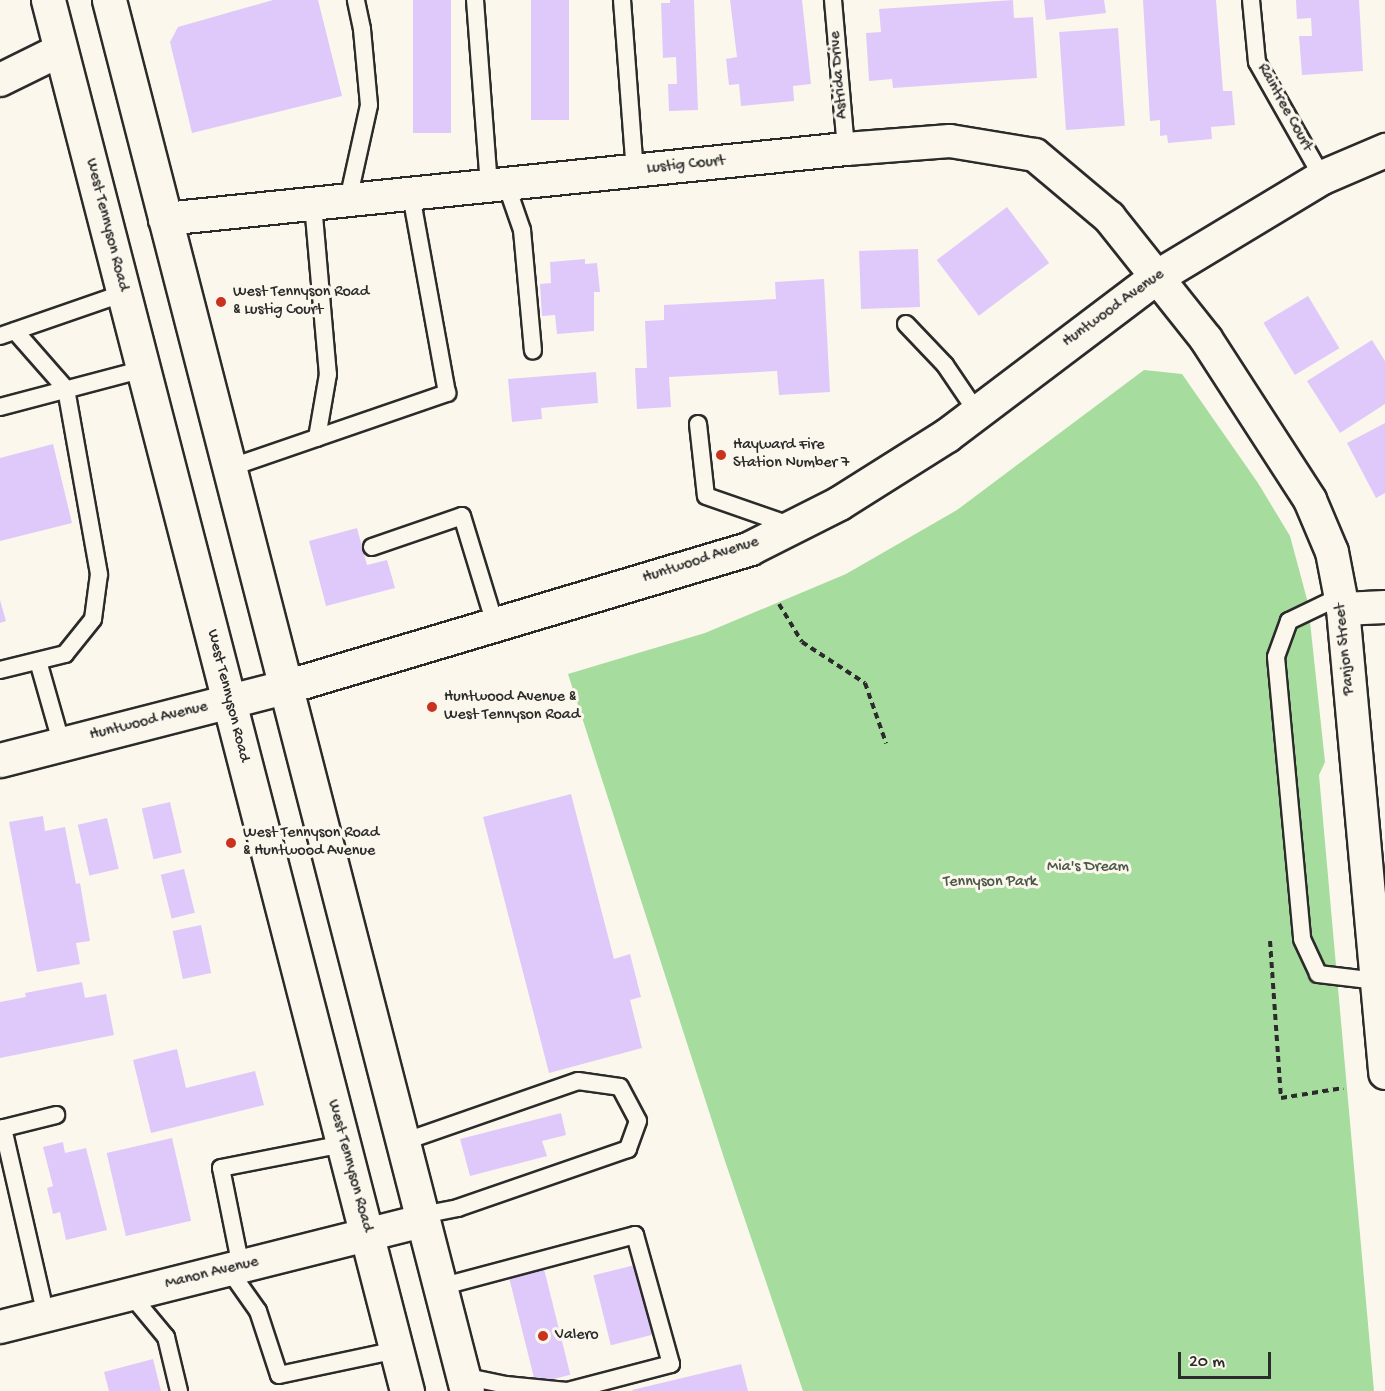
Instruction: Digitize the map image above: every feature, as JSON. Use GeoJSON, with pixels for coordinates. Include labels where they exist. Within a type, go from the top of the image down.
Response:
{"type":"FeatureCollection","features":[{"type":"Feature","properties":{"kind":"main road","name":"West Tennyson Road"},"geometry":{"type":"LineString","coordinates":[[48,0],[407,1391]]}},
{"type":"Feature","properties":{"kind":"main road"},"geometry":{"type":"LineString","coordinates":[[109,0],[465,1383]]}},
{"type":"Feature","properties":{"kind":"main road","name":"Huntwood Avenue"},"geometry":{"type":"LineString","coordinates":[[0,760],[285,687],[750,548],[839,503],[946,435],[1156,277],[1322,177],[1385,150]]}},
{"type":"Feature","properties":{"kind":"street"},"geometry":{"type":"LineString","coordinates":[[0,80],[62,50]]}},
{"type":"Feature","properties":{"kind":"street","name":"Lustig Court"},"geometry":{"type":"LineString","coordinates":[[165,219],[846,149],[950,141],[1035,155],[1109,217],[1156,277]]}},
{"type":"Feature","properties":{"kind":"street","name":"Panjon Street"},"geometry":{"type":"LineString","coordinates":[[1156,277],[1206,339],[1310,500],[1332,552],[1342,602],[1380,964],[1385,1073]]}},
{"type":"Feature","properties":{"kind":"street"},"geometry":{"type":"LineString","coordinates":[[1342,602],[1385,607]]}},
{"type":"Feature","properties":{"kind":"street","name":"Manon Avenue"},"geometry":{"type":"LineString","coordinates":[[0,1327],[367,1236],[423,1218]]}},
{"type":"Feature","properties":{"kind":"lane"},"geometry":{"type":"LineString","coordinates":[[348,200],[369,105],[362,29],[356,0]]}},
{"type":"Feature","properties":{"kind":"lane"},"geometry":{"type":"LineString","coordinates":[[475,0],[498,185],[522,230],[532,350]]}},
{"type":"Feature","properties":{"kind":"lane"},"geometry":{"type":"LineString","coordinates":[[622,0],[635,171]]}},
{"type":"Feature","properties":{"kind":"lane","name":"Astrida Drive"},"geometry":{"type":"LineString","coordinates":[[833,0],[846,149]]}},
{"type":"Feature","properties":{"kind":"lane","name":"Raintree Court"},"geometry":{"type":"LineString","coordinates":[[1251,0],[1257,62],[1322,177]]}},
{"type":"Feature","properties":{"kind":"lane"},"geometry":{"type":"LineString","coordinates":[[229,468],[447,393],[411,194]]}},
{"type":"Feature","properties":{"kind":"lane"},"geometry":{"type":"LineString","coordinates":[[312,204],[328,374],[317,438]]}},
{"type":"Feature","properties":{"kind":"lane"},"geometry":{"type":"LineString","coordinates":[[0,670],[64,654],[93,620],[99,574],[66,389],[7,334],[124,293]]}},
{"type":"Feature","properties":{"kind":"lane"},"geometry":{"type":"LineString","coordinates":[[906,324],[945,365],[977,412]]}},
{"type":"Feature","properties":{"kind":"lane"},"geometry":{"type":"LineString","coordinates":[[0,407],[144,369]]}},
{"type":"Feature","properties":{"kind":"lane"},"geometry":{"type":"LineString","coordinates":[[698,424],[706,496],[793,526]]}},
{"type":"Feature","properties":{"kind":"lane"},"geometry":{"type":"LineString","coordinates":[[372,547],[462,516],[495,624]]}},
{"type":"Feature","properties":{"kind":"lane"},"geometry":{"type":"LineString","coordinates":[[1342,602],[1289,621],[1276,657],[1302,939],[1318,974],[1380,964]]}},
{"type":"Feature","properties":{"kind":"lane"},"geometry":{"type":"LineString","coordinates":[[38,660],[62,745]]}},
{"type":"Feature","properties":{"kind":"lane"},"geometry":{"type":"LineString","coordinates":[[403,1142],[579,1081],[620,1087],[638,1121],[628,1149],[423,1218]]}},
{"type":"Feature","properties":{"kind":"lane"},"geometry":{"type":"LineString","coordinates":[[46,1316],[2,1129],[56,1115]]}},
{"type":"Feature","properties":{"kind":"lane"},"geometry":{"type":"LineString","coordinates":[[343,1144],[221,1168],[235,1268],[258,1311],[279,1375],[397,1350]]}},
{"type":"Feature","properties":{"kind":"lane"},"geometry":{"type":"LineString","coordinates":[[440,1287],[635,1235],[671,1364],[567,1391],[465,1383]]}},
{"type":"Feature","properties":{"kind":"lane"},"geometry":{"type":"LineString","coordinates":[[131,1295],[166,1337],[179,1391]]}},
{"type":"Feature","properties":{"kind":"path"},"geometry":{"type":"LineString","coordinates":[[779,604],[802,642],[865,683],[886,743]]}},
{"type":"Feature","properties":{"kind":"path"},"geometry":{"type":"LineString","coordinates":[[1270,941],[1281,1098],[1343,1088]]}},
{"type":"Feature","properties":{"kind":"green space","name":"Tennyson Park"},"geometry":{"type":"Polygon","coordinates":[[[1144,370],[1182,374],[1258,483],[1290,536],[1308,603],[1325,762],[1319,775],[1374,1391],[803,1391],[724,1158],[568,674],[705,633],[846,574],[957,510],[1144,370]]]}},
{"type":"Feature","properties":{"kind":"building"},"geometry":{"type":"Polygon","coordinates":[[[273,0],[318,0],[342,96],[192,133],[170,42],[178,27],[273,0]]]}},
{"type":"Feature","properties":{"kind":"building"},"geometry":{"type":"Polygon","coordinates":[[[413,0],[451,0],[451,133],[413,133],[413,0]]]}},
{"type":"Feature","properties":{"kind":"building"},"geometry":{"type":"Polygon","coordinates":[[[531,0],[569,0],[569,120],[531,120],[531,0]]]}},
{"type":"Feature","properties":{"kind":"building"},"geometry":{"type":"Polygon","coordinates":[[[670,0],[694,0],[698,110],[669,111],[668,84],[677,84],[676,57],[663,58],[661,3],[670,3],[670,0]]]}},
{"type":"Feature","properties":{"kind":"building"},"geometry":{"type":"Polygon","coordinates":[[[730,0],[802,0],[811,84],[793,86],[794,101],[741,106],[739,84],[729,85],[726,59],[737,57],[730,0]]]}},
{"type":"Feature","properties":{"kind":"building"},"geometry":{"type":"Polygon","coordinates":[[[1013,0],[1014,18],[1033,17],[1037,78],[893,88],[892,79],[869,81],[866,33],[881,32],[879,9],[1013,0]]]}},
{"type":"Feature","properties":{"kind":"building"},"geometry":{"type":"Polygon","coordinates":[[[1044,0],[1104,0],[1106,13],[1046,20],[1044,0]]]}},
{"type":"Feature","properties":{"kind":"building"},"geometry":{"type":"Polygon","coordinates":[[[1143,0],[1216,0],[1223,91],[1232,91],[1235,125],[1211,127],[1212,139],[1168,143],[1167,135],[1160,136],[1160,120],[1150,121],[1143,0]]]}},
{"type":"Feature","properties":{"kind":"building"},"geometry":{"type":"Polygon","coordinates":[[[1296,0],[1359,0],[1363,71],[1302,75],[1299,36],[1312,36],[1311,18],[1297,19],[1296,0]]]}},
{"type":"Feature","properties":{"kind":"building"},"geometry":{"type":"Polygon","coordinates":[[[1118,28],[1125,126],[1066,130],[1059,32],[1118,28]]]}},
{"type":"Feature","properties":{"kind":"building"},"geometry":{"type":"Polygon","coordinates":[[[1007,207],[1049,263],[979,316],[937,260],[1007,207]]]}},
{"type":"Feature","properties":{"kind":"building"},"geometry":{"type":"Polygon","coordinates":[[[918,249],[920,307],[861,309],[859,251],[918,249]]]}},
{"type":"Feature","properties":{"kind":"building"},"geometry":{"type":"Polygon","coordinates":[[[585,259],[585,264],[597,263],[600,292],[594,292],[594,331],[557,334],[555,315],[542,316],[540,284],[551,283],[550,262],[585,259]]]}},
{"type":"Feature","properties":{"kind":"building"},"geometry":{"type":"Polygon","coordinates":[[[824,279],[830,392],[779,395],[777,371],[669,377],[671,407],[637,409],[635,368],[647,368],[645,321],[664,320],[664,305],[776,299],[775,282],[824,279]]]}},
{"type":"Feature","properties":{"kind":"building"},"geometry":{"type":"Polygon","coordinates":[[[1308,296],[1339,348],[1295,375],[1263,323],[1308,296]]]}},
{"type":"Feature","properties":{"kind":"building"},"geometry":{"type":"Polygon","coordinates":[[[1372,340],[1385,361],[1385,404],[1340,433],[1307,381],[1372,340]]]}},
{"type":"Feature","properties":{"kind":"building"},"geometry":{"type":"Polygon","coordinates":[[[596,372],[598,403],[541,408],[542,419],[512,422],[508,379],[596,372]]]}},
{"type":"Feature","properties":{"kind":"building"},"geometry":{"type":"Polygon","coordinates":[[[1385,423],[1385,493],[1376,498],[1347,443],[1385,423]]]}},
{"type":"Feature","properties":{"kind":"building"},"geometry":{"type":"Polygon","coordinates":[[[53,444],[72,523],[0,541],[0,458],[53,444]]]}},
{"type":"Feature","properties":{"kind":"building"},"geometry":{"type":"Polygon","coordinates":[[[357,528],[367,565],[387,560],[395,588],[326,606],[309,541],[357,528]]]}},
{"type":"Feature","properties":{"kind":"building"},"geometry":{"type":"Polygon","coordinates":[[[0,600],[6,621],[0,623],[0,600]]]}},
{"type":"Feature","properties":{"kind":"building"},"geometry":{"type":"Polygon","coordinates":[[[571,794],[614,959],[630,954],[641,997],[630,1000],[642,1048],[549,1073],[483,817],[571,794]]]}},
{"type":"Feature","properties":{"kind":"building"},"geometry":{"type":"Polygon","coordinates":[[[170,802],[182,853],[153,859],[142,809],[170,802]]]}},
{"type":"Feature","properties":{"kind":"building"},"geometry":{"type":"Polygon","coordinates":[[[43,816],[45,831],[65,827],[76,884],[80,883],[90,941],[76,943],[80,964],[37,972],[9,822],[43,816]]]}},
{"type":"Feature","properties":{"kind":"building"},"geometry":{"type":"Polygon","coordinates":[[[107,818],[119,869],[89,875],[78,825],[107,818]]]}},
{"type":"Feature","properties":{"kind":"building"},"geometry":{"type":"Polygon","coordinates":[[[184,869],[195,913],[172,918],[161,875],[184,869]]]}},
{"type":"Feature","properties":{"kind":"building"},"geometry":{"type":"Polygon","coordinates":[[[201,925],[211,973],[183,979],[173,931],[201,925]]]}},
{"type":"Feature","properties":{"kind":"building"},"geometry":{"type":"Polygon","coordinates":[[[82,982],[85,998],[106,994],[114,1035],[0,1058],[0,1002],[26,997],[25,993],[82,982]]]}},
{"type":"Feature","properties":{"kind":"building"},"geometry":{"type":"Polygon","coordinates":[[[177,1049],[186,1088],[255,1071],[264,1105],[151,1133],[133,1060],[177,1049]]]}},
{"type":"Feature","properties":{"kind":"building"},"geometry":{"type":"Polygon","coordinates":[[[561,1113],[566,1135],[542,1141],[547,1156],[470,1176],[460,1139],[561,1113]]]}},
{"type":"Feature","properties":{"kind":"building"},"geometry":{"type":"Polygon","coordinates":[[[172,1138],[191,1221],[126,1236],[107,1153],[172,1138]]]}},
{"type":"Feature","properties":{"kind":"building"},"geometry":{"type":"Polygon","coordinates":[[[63,1142],[65,1153],[86,1148],[107,1230],[66,1240],[60,1212],[53,1214],[47,1188],[53,1186],[43,1147],[63,1142]]]}},
{"type":"Feature","properties":{"kind":"building"},"geometry":{"type":"Polygon","coordinates":[[[639,1264],[656,1334],[611,1345],[593,1275],[639,1264]]]}},
{"type":"Feature","properties":{"kind":"building"},"geometry":{"type":"Polygon","coordinates":[[[544,1269],[570,1375],[535,1383],[509,1278],[544,1269]]]}},
{"type":"Feature","properties":{"kind":"building"},"geometry":{"type":"Polygon","coordinates":[[[153,1359],[161,1391],[109,1391],[104,1372],[153,1359]]]}},
{"type":"Feature","properties":{"kind":"building"},"geometry":{"type":"Polygon","coordinates":[[[741,1364],[748,1391],[632,1390],[741,1364]]]}},
{"type":"Feature","properties":{"kind":"place","name":"West Tennyson Road & Lustig Court"},"geometry":{"type":"Point","coordinates":[221,302]}},
{"type":"Feature","properties":{"kind":"place","name":"Hayward Fire Station Number 7"},"geometry":{"type":"Point","coordinates":[721,455]}},
{"type":"Feature","properties":{"kind":"place","name":"Huntwood Avenue & West Tennyson Road"},"geometry":{"type":"Point","coordinates":[432,707]}},
{"type":"Feature","properties":{"kind":"place","name":"West Tennyson Road & Huntwood Avenue"},"geometry":{"type":"Point","coordinates":[231,843]}},
{"type":"Feature","properties":{"kind":"place","name":"Valero"},"geometry":{"type":"Point","coordinates":[543,1336]}},
{"type":"Feature","properties":{"kind":"park label","name":"Mia's Dream"},"geometry":{"type":"Point","coordinates":[1088,868]}}]}
